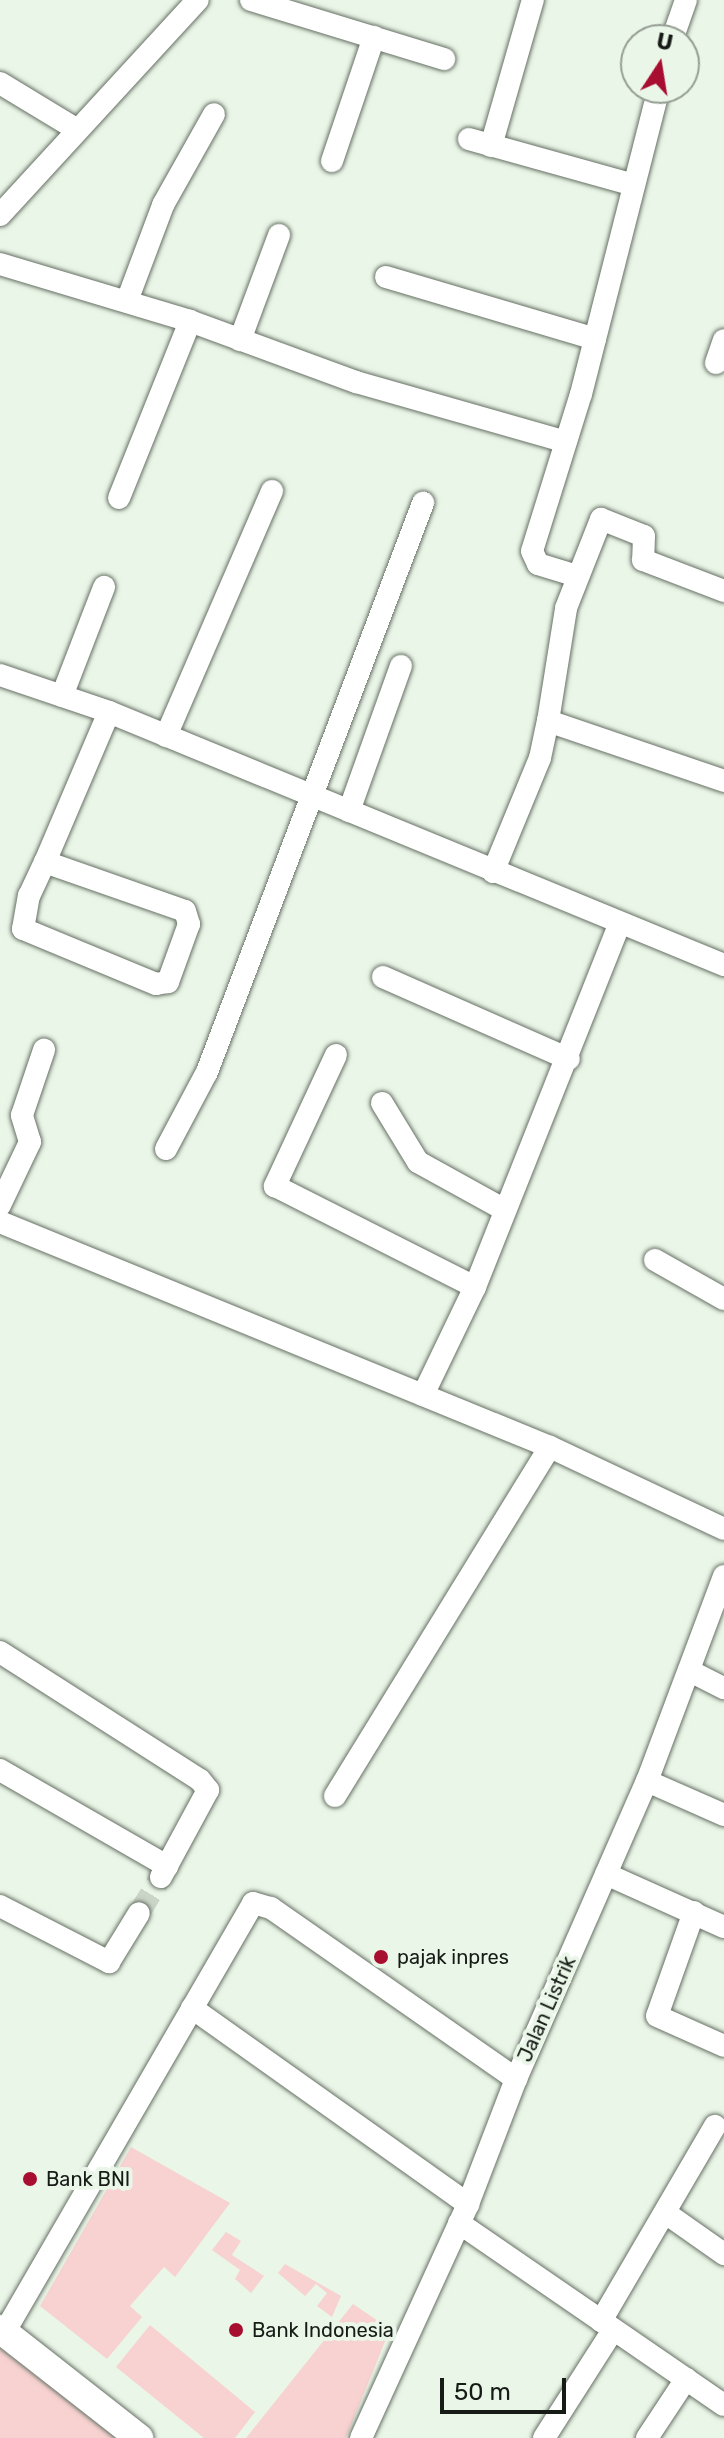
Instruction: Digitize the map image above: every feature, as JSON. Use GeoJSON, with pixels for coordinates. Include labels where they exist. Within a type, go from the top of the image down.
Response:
{"type":"FeatureCollection","features":[{"type":"Feature","properties":{"kind":"main road"},"geometry":{"type":"LineString","coordinates":[[2,2331],[139,2438]]}},
{"type":"Feature","properties":{"kind":"street"},"geometry":{"type":"LineString","coordinates":[[0,215],[198,0]]}},
{"type":"Feature","properties":{"kind":"street"},"geometry":{"type":"LineString","coordinates":[[251,0],[444,59]]}},
{"type":"Feature","properties":{"kind":"street"},"geometry":{"type":"LineString","coordinates":[[491,146],[533,0]]}},
{"type":"Feature","properties":{"kind":"street"},"geometry":{"type":"LineString","coordinates":[[678,24],[686,0]]}},
{"type":"Feature","properties":{"kind":"street"},"geometry":{"type":"LineString","coordinates":[[332,161],[374,37]]}},
{"type":"Feature","properties":{"kind":"street"},"geometry":{"type":"LineString","coordinates":[[0,83],[76,129]]}},
{"type":"Feature","properties":{"kind":"street"},"geometry":{"type":"LineString","coordinates":[[577,576],[538,564],[532,555],[595,339],[655,104]]}},
{"type":"Feature","properties":{"kind":"street"},"geometry":{"type":"LineString","coordinates":[[127,301],[153,228],[214,114]]}},
{"type":"Feature","properties":{"kind":"street"},"geometry":{"type":"LineString","coordinates":[[469,139],[634,185]]}},
{"type":"Feature","properties":{"kind":"street"},"geometry":{"type":"LineString","coordinates":[[240,340],[279,235]]}},
{"type":"Feature","properties":{"kind":"street"},"geometry":{"type":"LineString","coordinates":[[0,264],[190,321],[356,382],[566,442]]}},
{"type":"Feature","properties":{"kind":"street"},"geometry":{"type":"LineString","coordinates":[[386,277],[595,339]]}},
{"type":"Feature","properties":{"kind":"street"},"geometry":{"type":"LineString","coordinates":[[119,498],[190,321]]}},
{"type":"Feature","properties":{"kind":"street"},"geometry":{"type":"LineString","coordinates":[[716,363],[724,340]]}},
{"type":"Feature","properties":{"kind":"street"},"geometry":{"type":"LineString","coordinates":[[166,736],[272,491]]}},
{"type":"Feature","properties":{"kind":"street"},"geometry":{"type":"LineString","coordinates":[[166,1149],[207,1072],[423,503]]}},
{"type":"Feature","properties":{"kind":"street"},"geometry":{"type":"LineString","coordinates":[[493,872],[540,758],[566,608],[604,518],[644,536],[643,560],[724,591]]}},
{"type":"Feature","properties":{"kind":"street"},"geometry":{"type":"LineString","coordinates":[[62,696],[104,587]]}},
{"type":"Feature","properties":{"kind":"street"},"geometry":{"type":"LineString","coordinates":[[349,811],[401,666]]}},
{"type":"Feature","properties":{"kind":"street"},"geometry":{"type":"LineString","coordinates":[[0,675],[109,712],[619,926],[724,965]]}},
{"type":"Feature","properties":{"kind":"street"},"geometry":{"type":"LineString","coordinates":[[45,862],[185,911],[189,924],[168,982],[156,984],[23,929],[25,910],[45,862],[109,712]]}},
{"type":"Feature","properties":{"kind":"street"},"geometry":{"type":"LineString","coordinates":[[548,721],[724,781]]}},
{"type":"Feature","properties":{"kind":"street"},"geometry":{"type":"LineString","coordinates":[[423,1395],[475,1287],[569,1059],[619,926]]}},
{"type":"Feature","properties":{"kind":"street"},"geometry":{"type":"LineString","coordinates":[[383,977],[569,1059]]}},
{"type":"Feature","properties":{"kind":"street"},"geometry":{"type":"LineString","coordinates":[[0,1205],[30,1142],[22,1115],[44,1050]]}},
{"type":"Feature","properties":{"kind":"street"},"geometry":{"type":"LineString","coordinates":[[336,1055],[275,1186],[475,1287]]}},
{"type":"Feature","properties":{"kind":"street"},"geometry":{"type":"LineString","coordinates":[[382,1103],[418,1162],[505,1210]]}},
{"type":"Feature","properties":{"kind":"street"},"geometry":{"type":"LineString","coordinates":[[0,1222],[550,1447],[724,1529]]}},
{"type":"Feature","properties":{"kind":"street"},"geometry":{"type":"LineString","coordinates":[[655,1260],[724,1299]]}},
{"type":"Feature","properties":{"kind":"street"},"geometry":{"type":"LineString","coordinates":[[335,1796],[550,1447]]}},
{"type":"Feature","properties":{"kind":"street","name":"Jalan Listrik"},"geometry":{"type":"LineString","coordinates":[[361,2438],[463,2213],[516,2079],[647,1781],[724,1576]]}},
{"type":"Feature","properties":{"kind":"street"},"geometry":{"type":"LineString","coordinates":[[0,1652],[200,1780],[208,1790],[164,1871],[0,1770]]}},
{"type":"Feature","properties":{"kind":"street"},"geometry":{"type":"LineString","coordinates":[[690,1671],[724,1688]]}},
{"type":"Feature","properties":{"kind":"street"},"geometry":{"type":"LineString","coordinates":[[647,1781],[724,1815]]}},
{"type":"Feature","properties":{"kind":"street"},"geometry":{"type":"LineString","coordinates":[[606,1874],[724,1927]]}},
{"type":"Feature","properties":{"kind":"street"},"geometry":{"type":"LineString","coordinates":[[2,2331],[192,2008],[246,1907],[260,1903],[516,2079]]}},
{"type":"Feature","properties":{"kind":"street"},"geometry":{"type":"LineString","coordinates":[[0,1906],[109,1962],[139,1913]]}},
{"type":"Feature","properties":{"kind":"street"},"geometry":{"type":"LineString","coordinates":[[694,1912],[657,2016],[724,2046]]}},
{"type":"Feature","properties":{"kind":"street"},"geometry":{"type":"LineString","coordinates":[[192,2008],[607,2325],[724,2405]]}},
{"type":"Feature","properties":{"kind":"street"},"geometry":{"type":"LineString","coordinates":[[544,2438],[715,2126]]}},
{"type":"Feature","properties":{"kind":"street"},"geometry":{"type":"LineString","coordinates":[[667,2214],[724,2254]]}},
{"type":"Feature","properties":{"kind":"street"},"geometry":{"type":"LineString","coordinates":[[647,2438],[686,2379]]}},
{"type":"Feature","properties":{"kind":"shaded area"},"geometry":{"type":"Polygon","coordinates":[[[131,2147],[230,2203],[175,2277],[164,2267],[130,2306],[142,2317],[107,2359],[40,2306],[131,2147]]]}},
{"type":"Feature","properties":{"kind":"shaded area"},"geometry":{"type":"Polygon","coordinates":[[[226,2232],[241,2241],[232,2255],[264,2276],[251,2293],[235,2279],[240,2270],[212,2250],[226,2232]]]}},
{"type":"Feature","properties":{"kind":"shaded area"},"geometry":{"type":"Polygon","coordinates":[[[285,2264],[341,2296],[332,2317],[317,2306],[327,2293],[316,2284],[305,2296],[278,2273],[285,2264]]]}},
{"type":"Feature","properties":{"kind":"shaded area"},"geometry":{"type":"Polygon","coordinates":[[[353,2304],[390,2329],[346,2438],[246,2438],[353,2304]]]}},
{"type":"Feature","properties":{"kind":"shaded area"},"geometry":{"type":"Polygon","coordinates":[[[150,2325],[255,2412],[235,2438],[204,2438],[116,2367],[150,2325]]]}},
{"type":"Feature","properties":{"kind":"shaded area"},"geometry":{"type":"Polygon","coordinates":[[[0,2348],[66,2399],[115,2438],[0,2438],[0,2348]]]}},
{"type":"Feature","properties":{"kind":"tunnel"},"geometry":{"type":"LineString","coordinates":[[139,1913],[161,1877]]}},
{"type":"Feature","properties":{"kind":"place","name":"pajak inpres"},"geometry":{"type":"Point","coordinates":[381,1957]}},
{"type":"Feature","properties":{"kind":"place","name":"Bank BNI"},"geometry":{"type":"Point","coordinates":[30,2179]}},
{"type":"Feature","properties":{"kind":"place","name":"Bank Indonesia"},"geometry":{"type":"Point","coordinates":[236,2330]}}]}
